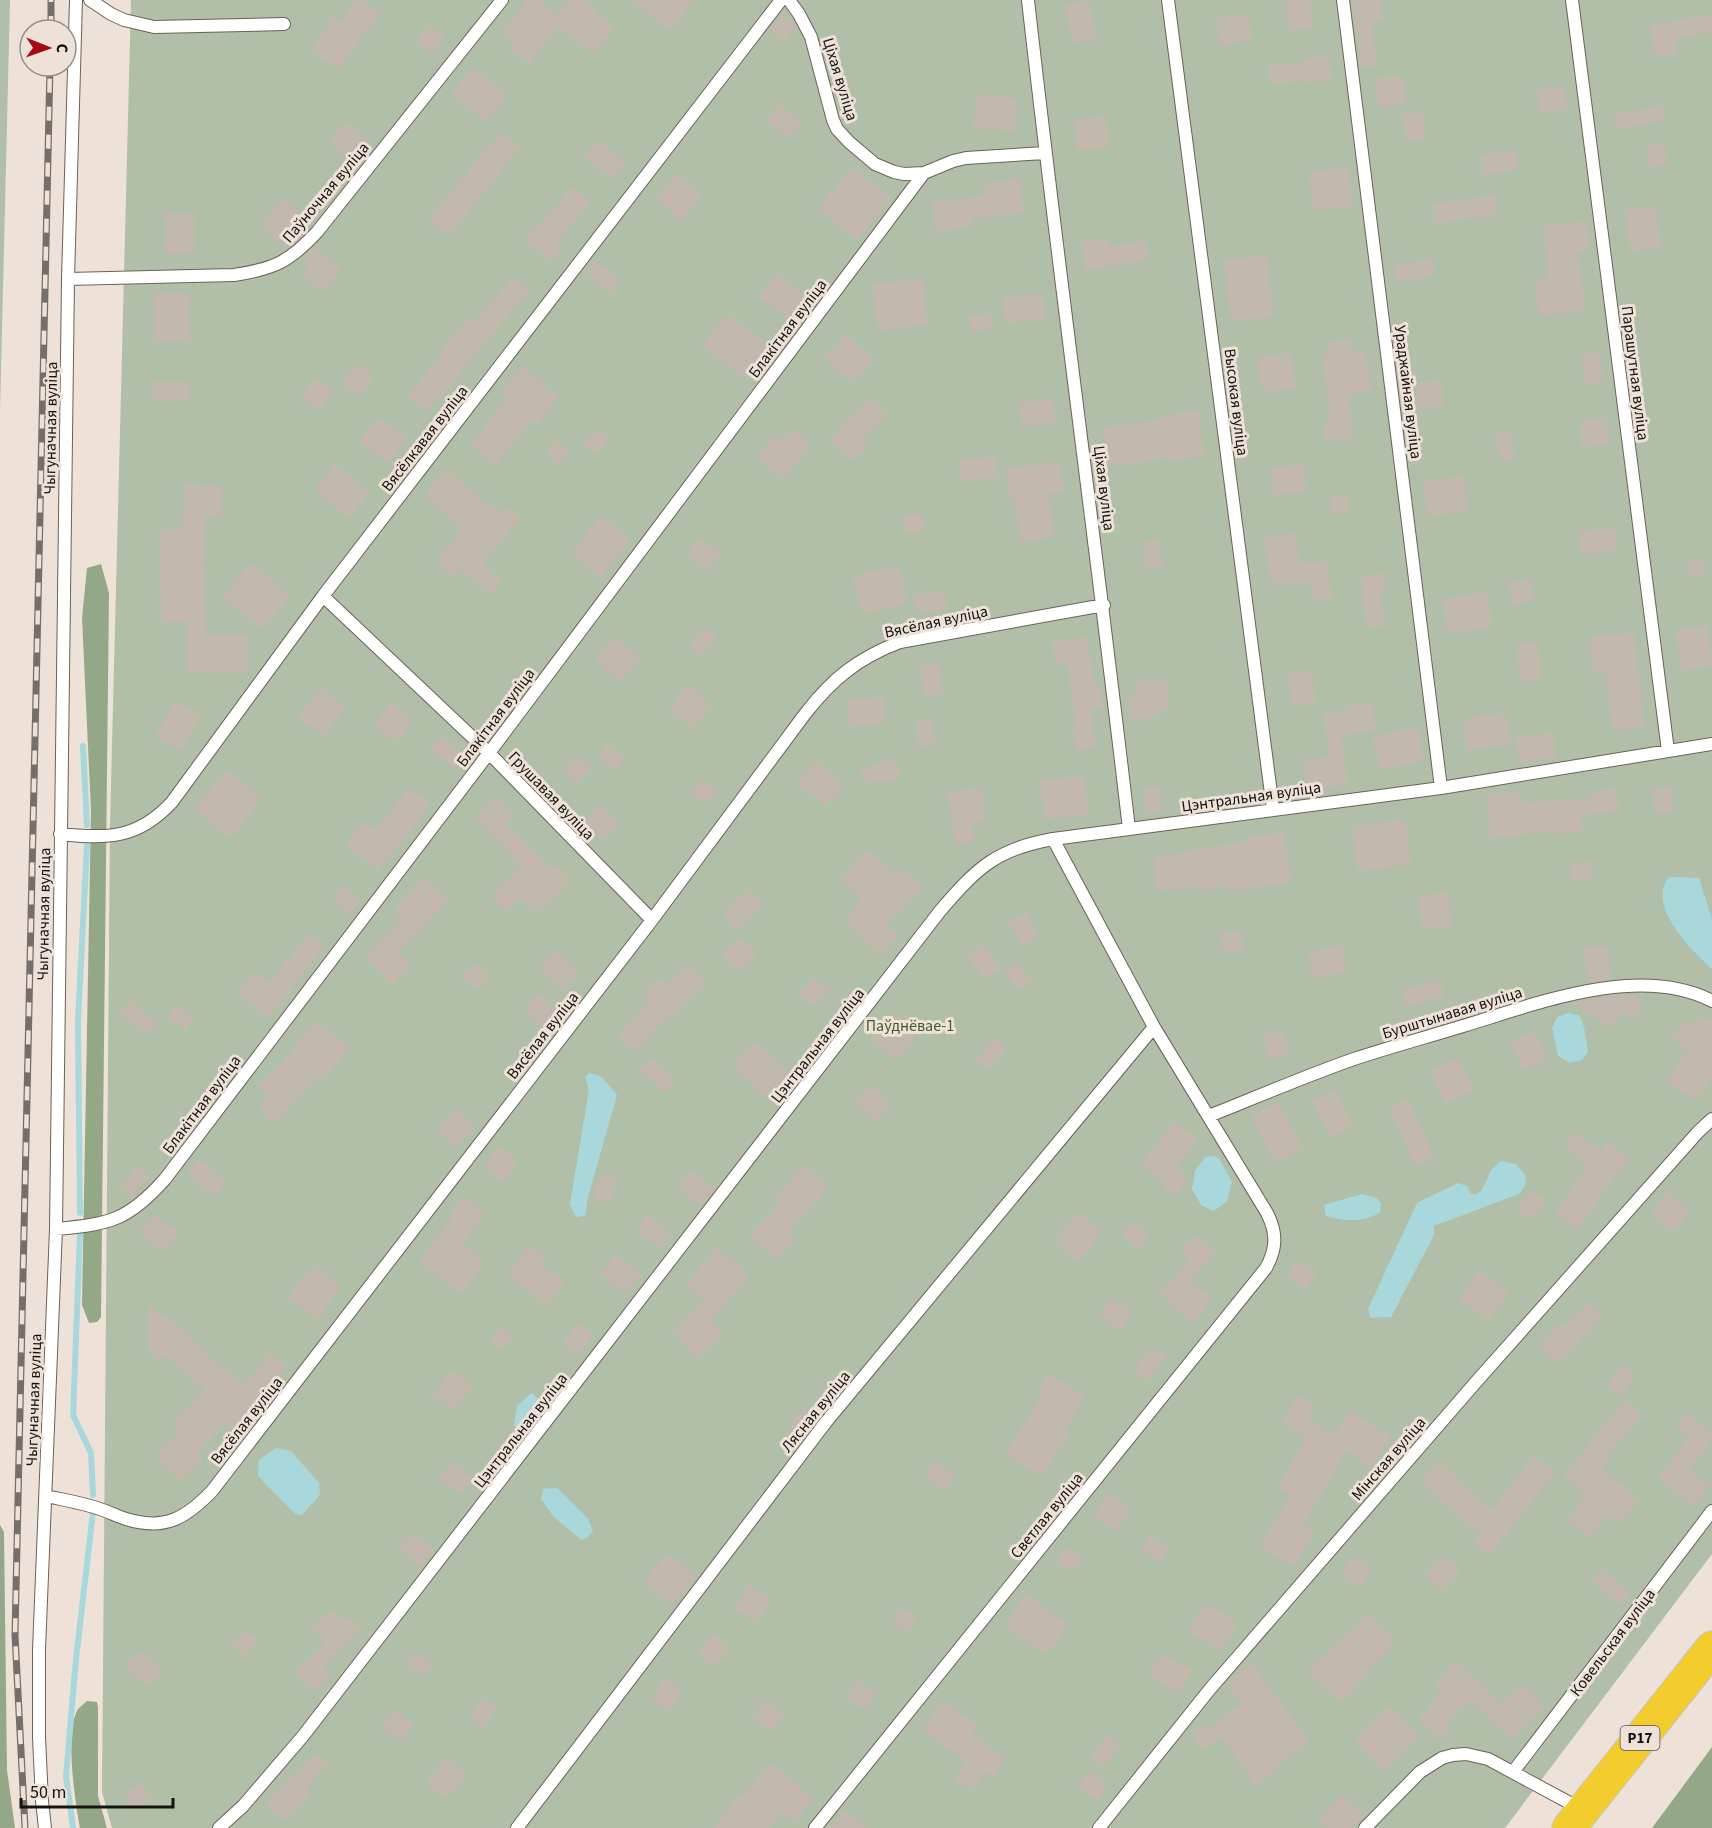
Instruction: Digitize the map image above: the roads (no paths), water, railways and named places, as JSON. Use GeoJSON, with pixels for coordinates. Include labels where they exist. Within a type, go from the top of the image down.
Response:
{"type":"FeatureCollection","features":[{"type":"Feature","properties":{"kind":"highway","name":"Р17"},"geometry":{"type":"LineString","coordinates":[[1576,1819],[1712,1648]]}},
{"type":"Feature","properties":{"kind":"lane","name":"Чыгуначная вуліца"},"geometry":{"type":"LineString","coordinates":[[45,1828],[39,1726],[39,1650],[56,1229],[68,279],[76,0]]}},
{"type":"Feature","properties":{"kind":"lane"},"geometry":{"type":"LineString","coordinates":[[90,0],[124,20],[154,27],[284,24]]}},
{"type":"Feature","properties":{"kind":"lane","name":"Паўночная вуліца"},"geometry":{"type":"LineString","coordinates":[[68,279],[234,274],[276,265],[292,257],[317,232],[502,0]]}},
{"type":"Feature","properties":{"kind":"lane","name":"Вясёлкавая вуліца"},"geometry":{"type":"LineString","coordinates":[[60,834],[94,837],[123,835],[137,830],[163,812],[323,596],[781,0]]}},
{"type":"Feature","properties":{"kind":"lane","name":"Ціхая вуліца"},"geometry":{"type":"LineString","coordinates":[[789,0],[800,14],[816,51],[829,108],[837,129],[867,158],[884,168],[904,174],[924,173],[946,163],[966,158],[1045,153]]}},
{"type":"Feature","properties":{"kind":"lane","name":"Ціхая вуліца"},"geometry":{"type":"LineString","coordinates":[[1028,0],[1045,153],[1104,605],[1129,829]]}},
{"type":"Feature","properties":{"kind":"lane","name":"Высокая вуліца"},"geometry":{"type":"LineString","coordinates":[[1168,0],[1274,809]]}},
{"type":"Feature","properties":{"kind":"lane","name":"Ураджайная вуліца"},"geometry":{"type":"LineString","coordinates":[[1343,0],[1441,788]]}},
{"type":"Feature","properties":{"kind":"lane","name":"Парашутная вуліца"},"geometry":{"type":"LineString","coordinates":[[1572,0],[1668,751]]}},
{"type":"Feature","properties":{"kind":"lane","name":"Блакітная вуліца"},"geometry":{"type":"LineString","coordinates":[[56,1229],[112,1221],[133,1210],[165,1179],[489,753],[924,173]]}},
{"type":"Feature","properties":{"kind":"lane","name":"Грушавая вуліца"},"geometry":{"type":"LineString","coordinates":[[323,596],[489,753],[652,920]]}},
{"type":"Feature","properties":{"kind":"lane","name":"Вясёлая вуліца"},"geometry":{"type":"LineString","coordinates":[[46,1497],[85,1504],[127,1520],[152,1523],[175,1520],[188,1514],[200,1504],[652,920],[816,700],[840,675],[859,661],[880,650],[919,638],[1104,605]]}},
{"type":"Feature","properties":{"kind":"lane","name":"Цэнтральная вуліца"},"geometry":{"type":"LineString","coordinates":[[219,1828],[243,1806],[303,1736],[957,891],[975,873],[1010,850],[1053,839],[1441,788],[1712,744]]}},
{"type":"Feature","properties":{"kind":"lane","name":"Светлая вуліца"},"geometry":{"type":"LineString","coordinates":[[815,1828],[1266,1268],[1275,1249],[1275,1231],[1267,1213],[1154,1027],[1053,839]]}},
{"type":"Feature","properties":{"kind":"lane","name":"Бурштынавая вуліца"},"geometry":{"type":"LineString","coordinates":[[1209,1116],[1353,1059],[1570,994],[1616,987],[1662,986],[1683,989],[1712,1001]]}},
{"type":"Feature","properties":{"kind":"lane","name":"Лясная вуліца"},"geometry":{"type":"LineString","coordinates":[[517,1828],[826,1422],[1154,1027]]}},
{"type":"Feature","properties":{"kind":"lane","name":"Мінская вуліца"},"geometry":{"type":"LineString","coordinates":[[1099,1828],[1210,1689],[1476,1382],[1712,1119]]}},
{"type":"Feature","properties":{"kind":"lane","name":"Ковельская вуліца"},"geometry":{"type":"LineString","coordinates":[[1513,1772],[1712,1511]]}},
{"type":"Feature","properties":{"kind":"lane"},"geometry":{"type":"LineString","coordinates":[[1365,1828],[1420,1772],[1442,1758],[1466,1754],[1488,1759],[1513,1772],[1576,1819]]}},
{"type":"Feature","properties":{"kind":"water"},"geometry":{"type":"Polygon","coordinates":[[[1669,877],[1699,878],[1712,919],[1712,969],[1684,940],[1667,914],[1663,901],[1663,889],[1669,877]]]}},
{"type":"Feature","properties":{"kind":"water"},"geometry":{"type":"Polygon","coordinates":[[[1568,1013],[1579,1015],[1584,1027],[1588,1052],[1582,1060],[1570,1063],[1558,1056],[1552,1028],[1557,1017],[1568,1013]]]}},
{"type":"Feature","properties":{"kind":"water"},"geometry":{"type":"Polygon","coordinates":[[[590,1073],[602,1077],[617,1095],[588,1197],[585,1216],[576,1217],[570,1204],[589,1090],[585,1077],[590,1073]]]}},
{"type":"Feature","properties":{"kind":"water"},"geometry":{"type":"Polygon","coordinates":[[[1205,1157],[1219,1158],[1232,1182],[1227,1201],[1214,1211],[1201,1205],[1192,1189],[1195,1171],[1205,1157]]]}},
{"type":"Feature","properties":{"kind":"water"},"geometry":{"type":"Polygon","coordinates":[[[1501,1161],[1516,1164],[1526,1176],[1525,1186],[1519,1194],[1434,1226],[1434,1235],[1391,1317],[1371,1318],[1368,1309],[1417,1203],[1458,1183],[1467,1186],[1471,1194],[1477,1194],[1482,1190],[1491,1170],[1501,1161]]]}},
{"type":"Feature","properties":{"kind":"water"},"geometry":{"type":"Polygon","coordinates":[[[1362,1194],[1377,1198],[1381,1204],[1380,1212],[1368,1218],[1354,1220],[1326,1216],[1324,1205],[1362,1194]]]}},
{"type":"Feature","properties":{"kind":"water"},"geometry":{"type":"Polygon","coordinates":[[[531,1393],[542,1401],[544,1407],[528,1430],[519,1432],[514,1425],[517,1406],[531,1393]]]}},
{"type":"Feature","properties":{"kind":"water"},"geometry":{"type":"Polygon","coordinates":[[[276,1448],[291,1451],[319,1483],[320,1495],[302,1515],[295,1514],[258,1476],[259,1460],[276,1448]]]}},
{"type":"Feature","properties":{"kind":"water"},"geometry":{"type":"Polygon","coordinates":[[[557,1488],[588,1519],[593,1531],[588,1537],[581,1540],[553,1516],[541,1499],[543,1489],[557,1488]]]}},
{"type":"Feature","properties":{"kind":"waterway"},"geometry":{"type":"LineString","coordinates":[[83,746],[87,825]]}},
{"type":"Feature","properties":{"kind":"waterway"},"geometry":{"type":"LineString","coordinates":[[80,1213],[78,1021],[87,845]]}},
{"type":"Feature","properties":{"kind":"waterway"},"geometry":{"type":"LineString","coordinates":[[80,1234],[73,1415],[91,1453],[93,1495]]}},
{"type":"Feature","properties":{"kind":"waterway"},"geometry":{"type":"LineString","coordinates":[[73,1828],[66,1776],[76,1659],[93,1512]]}},
{"type":"Feature","properties":{"kind":"railway"},"geometry":{"type":"LineString","coordinates":[[51,0],[51,18]]}},
{"type":"Feature","properties":{"kind":"railway"},"geometry":{"type":"LineString","coordinates":[[25,1828],[15,1635],[50,78]]}},
{"type":"Feature","properties":{"kind":"park label","name":"Паўднёвае-1"},"geometry":{"type":"Point","coordinates":[910,1025]}}]}
